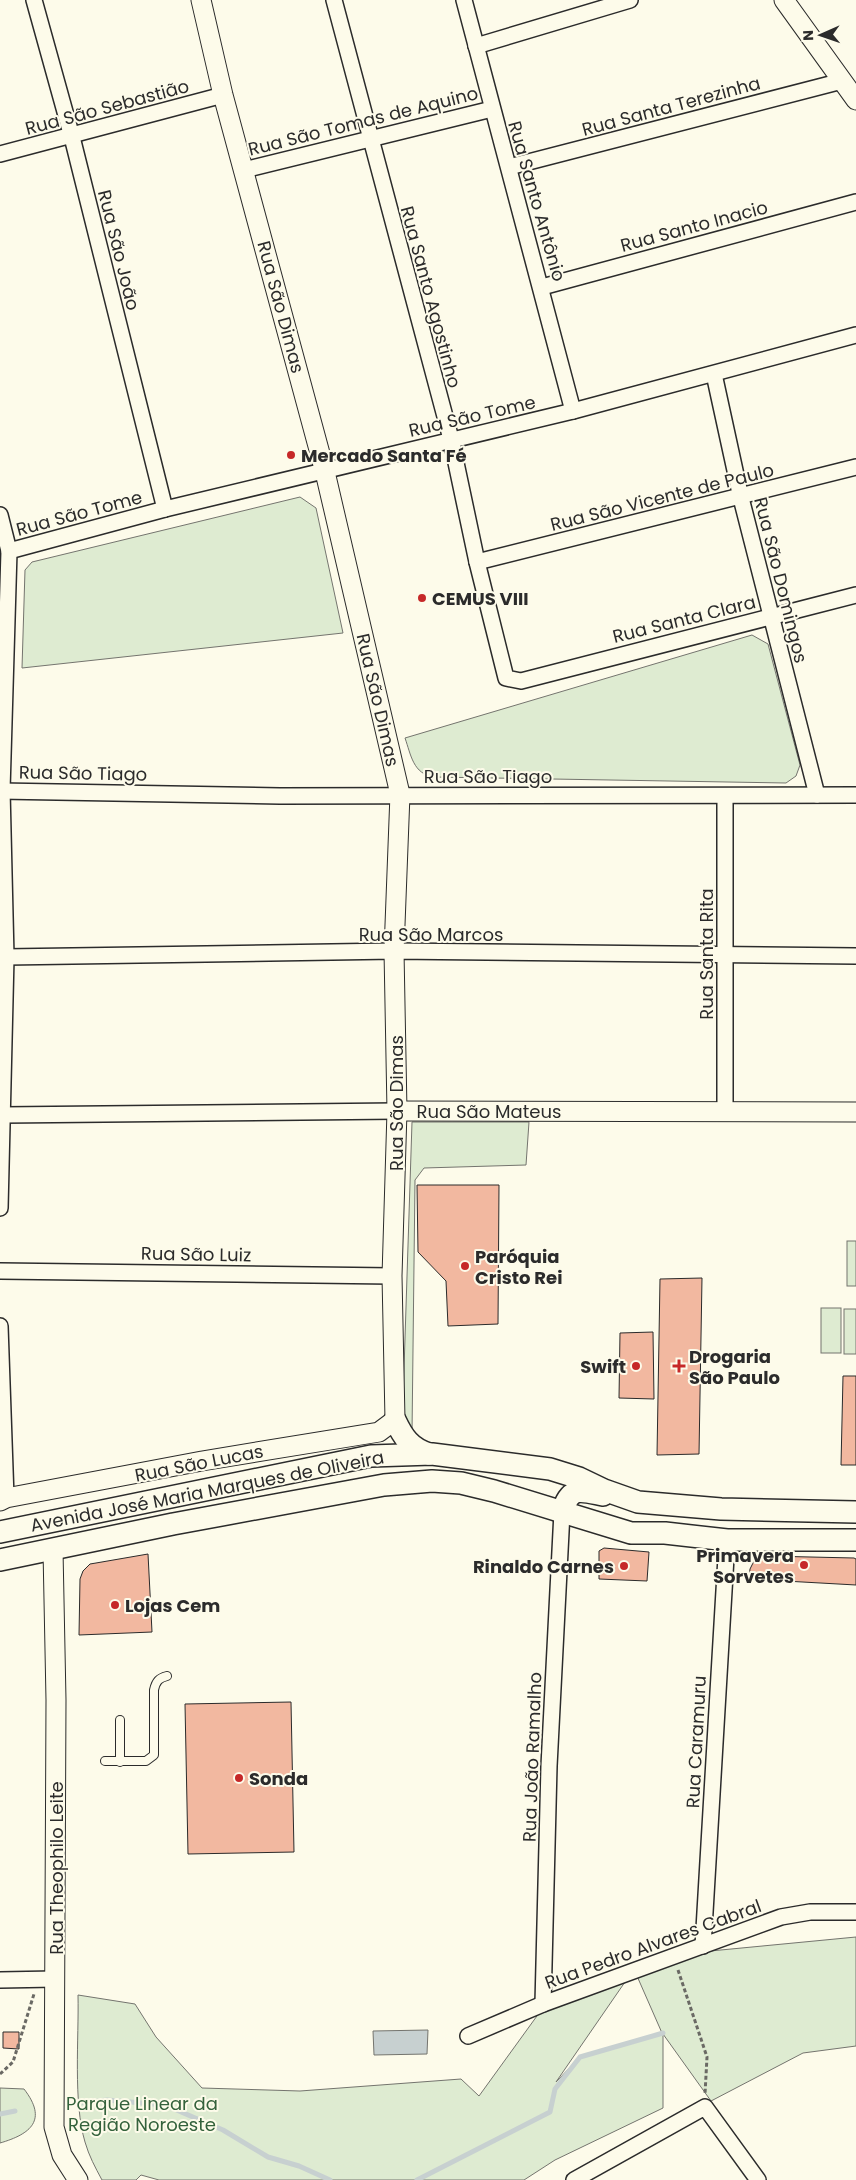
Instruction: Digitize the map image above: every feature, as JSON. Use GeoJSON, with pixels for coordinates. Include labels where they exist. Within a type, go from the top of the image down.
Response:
{"type":"FeatureCollection","features":[{"type":"Feature","properties":{"kind":"main road"},"geometry":{"type":"LineString","coordinates":[[395,1420],[406,1441],[421,1451],[432,1454]]}},
{"type":"Feature","properties":{"kind":"main road"},"geometry":{"type":"LineString","coordinates":[[373,1456],[390,1437],[395,1420]]}},
{"type":"Feature","properties":{"kind":"main road","name":"Avenida José Maria Marques de Oliveira"},"geometry":{"type":"LineString","coordinates":[[0,1532],[373,1456],[432,1454],[550,1469],[579,1478],[630,1500],[721,1509],[856,1512]]}},
{"type":"Feature","properties":{"kind":"main road","name":"Avenida José Maria Marques de Oliveira"},"geometry":{"type":"LineString","coordinates":[[0,1560],[173,1524],[384,1485],[432,1482],[461,1483],[494,1490],[631,1533],[665,1533],[727,1540],[856,1540]]}},
{"type":"Feature","properties":{"kind":"main road"},"geometry":{"type":"LineString","coordinates":[[562,1512],[570,1495],[579,1491],[630,1500]]}},
{"type":"Feature","properties":{"kind":"main road"},"geometry":{"type":"LineString","coordinates":[[665,1533],[682,1529],[727,1528],[728,1518],[721,1509]]}},
{"type":"Feature","properties":{"kind":"main road"},"geometry":{"type":"LineString","coordinates":[[25,1527],[42,1530],[49,1538],[54,1550]]}},
{"type":"Feature","properties":{"kind":"street","name":"Rua São João"},"geometry":{"type":"LineString","coordinates":[[34,0],[72,137],[165,509]]}},
{"type":"Feature","properties":{"kind":"street","name":"Rua São Dimas"},"geometry":{"type":"LineString","coordinates":[[201,0],[223,95],[325,472],[400,794],[394,951],[398,1111],[392,1276],[395,1420]]}},
{"type":"Feature","properties":{"kind":"street","name":"Rua Santo Agostinho"},"geometry":{"type":"LineString","coordinates":[[334,0],[368,137],[451,439],[477,562],[506,678],[521,680]]}},
{"type":"Feature","properties":{"kind":"street","name":"Rua Santo Antônio"},"geometry":{"type":"LineString","coordinates":[[464,0],[492,109],[542,287],[573,412]]}},
{"type":"Feature","properties":{"kind":"street"},"geometry":{"type":"LineString","coordinates":[[476,46],[630,0]]}},
{"type":"Feature","properties":{"kind":"street"},"geometry":{"type":"LineString","coordinates":[[784,0],[856,100]]}},
{"type":"Feature","properties":{"kind":"street","name":"Rua Santa Terezinha"},"geometry":{"type":"LineString","coordinates":[[509,167],[842,81]]}},
{"type":"Feature","properties":{"kind":"street","name":"Rua São Sebastião"},"geometry":{"type":"LineString","coordinates":[[0,154],[72,137],[223,95]]}},
{"type":"Feature","properties":{"kind":"street","name":"Rua São Tomas de Aquino"},"geometry":{"type":"LineString","coordinates":[[244,170],[368,137],[492,109]]}},
{"type":"Feature","properties":{"kind":"street","name":"Rua Santo Inacio"},"geometry":{"type":"LineString","coordinates":[[542,287],[856,202]]}},
{"type":"Feature","properties":{"kind":"street","name":"Rua São Tome"},"geometry":{"type":"LineString","coordinates":[[9,552],[165,509],[325,472],[451,439],[573,412],[856,335]]}},
{"type":"Feature","properties":{"kind":"street","name":"Rua São Domingos"},"geometry":{"type":"LineString","coordinates":[[714,374],[741,498],[817,795]]}},
{"type":"Feature","properties":{"kind":"street","name":"Rua São Vicente de Paulo"},"geometry":{"type":"LineString","coordinates":[[477,562],[741,498],[856,467]]}},
{"type":"Feature","properties":{"kind":"street"},"geometry":{"type":"LineString","coordinates":[[0,515],[9,552],[1,791],[6,957],[0,1208]]}},
{"type":"Feature","properties":{"kind":"street","name":"Rua Santa Clara"},"geometry":{"type":"LineString","coordinates":[[521,680],[856,595]]}},
{"type":"Feature","properties":{"kind":"street","name":"Rua São Tiago"},"geometry":{"type":"LineString","coordinates":[[1,791],[280,796],[400,794],[725,797],[856,795]]}},
{"type":"Feature","properties":{"kind":"street","name":"Rua Santa Rita"},"geometry":{"type":"LineString","coordinates":[[725,797],[725,1112]]}},
{"type":"Feature","properties":{"kind":"street","name":"Rua São Marcos"},"geometry":{"type":"LineString","coordinates":[[6,957],[394,951],[856,956]]}},
{"type":"Feature","properties":{"kind":"street","name":"Rua São Mateus"},"geometry":{"type":"LineString","coordinates":[[2,1114],[398,1111],[856,1112]]}},
{"type":"Feature","properties":{"kind":"street","name":"Rua São Luiz"},"geometry":{"type":"LineString","coordinates":[[0,1271],[392,1276]]}},
{"type":"Feature","properties":{"kind":"street"},"geometry":{"type":"LineString","coordinates":[[0,1326],[3,1499]]}},
{"type":"Feature","properties":{"kind":"street","name":"Rua São Lucas"},"geometry":{"type":"LineString","coordinates":[[3,1499],[202,1461],[379,1432],[395,1420]]}},
{"type":"Feature","properties":{"kind":"street","name":"Rua João Ramalho"},"geometry":{"type":"LineString","coordinates":[[543,2004],[549,1766],[562,1512]]}},
{"type":"Feature","properties":{"kind":"street","name":"Rua Caramuru"},"geometry":{"type":"LineString","coordinates":[[703,1946],[727,1540]]}},
{"type":"Feature","properties":{"kind":"street","name":"Rua Theophilo Leite"},"geometry":{"type":"LineString","coordinates":[[54,1550],[56,1700],[46,1979],[54,2127],[62,2154],[78,2180]]}},
{"type":"Feature","properties":{"kind":"street","name":"Rua Pedro Alvares Cabral"},"geometry":{"type":"LineString","coordinates":[[468,2036],[543,2004],[781,1917],[810,1912],[856,1912]]}},
{"type":"Feature","properties":{"kind":"street"},"geometry":{"type":"LineString","coordinates":[[0,1980],[46,1979]]}},
{"type":"Feature","properties":{"kind":"street"},"geometry":{"type":"LineString","coordinates":[[574,2180],[705,2107],[758,2180]]}},
{"type":"Feature","properties":{"kind":"lane"},"geometry":{"type":"LineString","coordinates":[[105,1761],[146,1761],[154,1755],[155,1683],[167,1676]]}},
{"type":"Feature","properties":{"kind":"lane"},"geometry":{"type":"LineString","coordinates":[[120,1720],[120,1762]]}},
{"type":"Feature","properties":{"kind":"path"},"geometry":{"type":"LineString","coordinates":[[674,1957],[707,2057],[705,2107]]}},
{"type":"Feature","properties":{"kind":"path"},"geometry":{"type":"LineString","coordinates":[[0,2074],[14,2062],[46,1979]]}},
{"type":"Feature","properties":{"kind":"green space"},"geometry":{"type":"Polygon","coordinates":[[[300,497],[316,508],[343,633],[22,668],[25,570],[32,562],[300,497]]]}},
{"type":"Feature","properties":{"kind":"green space"},"geometry":{"type":"Polygon","coordinates":[[[752,635],[768,644],[800,765],[796,776],[786,783],[434,777],[421,772],[411,757],[405,738],[752,635]]]}},
{"type":"Feature","properties":{"kind":"green space"},"geometry":{"type":"Polygon","coordinates":[[[412,1122],[529,1122],[526,1165],[424,1168],[415,1180],[412,1434],[402,1431],[412,1122]]]}},
{"type":"Feature","properties":{"kind":"green space"},"geometry":{"type":"Polygon","coordinates":[[[847,1241],[856,1241],[856,1286],[847,1286],[847,1241]]]}},
{"type":"Feature","properties":{"kind":"green space"},"geometry":{"type":"Polygon","coordinates":[[[821,1308],[841,1308],[841,1353],[821,1353],[821,1308]]]}},
{"type":"Feature","properties":{"kind":"green space"},"geometry":{"type":"Polygon","coordinates":[[[844,1309],[856,1309],[856,1354],[844,1354],[844,1309]]]}},
{"type":"Feature","properties":{"kind":"green space","name":"Parque Linear da Região Noroeste"},"geometry":{"type":"Polygon","coordinates":[[[856,1937],[856,2046],[803,2053],[711,2101],[663,2034],[663,2108],[555,2160],[524,2180],[159,2180],[141,2175],[136,2180],[102,2180],[90,2157],[85,2142],[79,2108],[77,2070],[78,1995],[135,2004],[156,2037],[202,2088],[300,2091],[461,2079],[479,2096],[542,2009],[625,1982],[556,2082],[580,2057],[662,2033],[637,1976],[700,1952],[856,1937]]]}},
{"type":"Feature","properties":{"kind":"green space","name":"Parque Linear da Região Noroeste"},"geometry":{"type":"Polygon","coordinates":[[[0,2088],[24,2089],[35,2109],[35,2117],[33,2124],[28,2130],[0,2143],[0,2088]]]}},
{"type":"Feature","properties":{"kind":"shaded area"},"geometry":{"type":"Polygon","coordinates":[[[428,2030],[427,2054],[374,2055],[373,2031],[428,2030]]]}},
{"type":"Feature","properties":{"kind":"building","name":"Paróquia Cristo Rei"},"geometry":{"type":"Polygon","coordinates":[[[417,1185],[499,1185],[498,1324],[448,1326],[446,1281],[418,1252],[417,1185]]]}},
{"type":"Feature","properties":{"kind":"building","name":"Drogaria São Paulo"},"geometry":{"type":"Polygon","coordinates":[[[702,1278],[699,1454],[657,1455],[660,1279],[702,1278]]]}},
{"type":"Feature","properties":{"kind":"building","name":"Swift"},"geometry":{"type":"Polygon","coordinates":[[[653,1332],[654,1399],[619,1398],[620,1333],[653,1332]]]}},
{"type":"Feature","properties":{"kind":"building"},"geometry":{"type":"Polygon","coordinates":[[[843,1376],[856,1376],[856,1465],[841,1465],[843,1376]]]}},
{"type":"Feature","properties":{"kind":"building","name":"Rinaldo Carnes"},"geometry":{"type":"Polygon","coordinates":[[[604,1548],[649,1552],[647,1581],[599,1579],[599,1551],[604,1548]]]}},
{"type":"Feature","properties":{"kind":"building","name":"Lojas Cem"},"geometry":{"type":"Polygon","coordinates":[[[148,1554],[152,1632],[79,1635],[80,1579],[83,1571],[90,1564],[148,1554]]]}},
{"type":"Feature","properties":{"kind":"building"},"geometry":{"type":"Polygon","coordinates":[[[767,1556],[854,1558],[856,1559],[856,1585],[749,1579],[750,1569],[754,1561],[767,1556]]]}},
{"type":"Feature","properties":{"kind":"building","name":"Sonda"},"geometry":{"type":"Polygon","coordinates":[[[291,1702],[294,1852],[188,1854],[185,1704],[291,1702]]]}},
{"type":"Feature","properties":{"kind":"building"},"geometry":{"type":"Polygon","coordinates":[[[3,2032],[19,2032],[19,2049],[3,2048],[3,2032]]]}},
{"type":"Feature","properties":{"kind":"waterway"},"geometry":{"type":"LineString","coordinates":[[417,2180],[550,2112],[555,2089],[580,2057],[663,2033]]}},
{"type":"Feature","properties":{"kind":"waterway"},"geometry":{"type":"LineString","coordinates":[[84,2103],[107,2100],[165,2105],[223,2130],[268,2157],[299,2166],[330,2180]]}},
{"type":"Feature","properties":{"kind":"waterway"},"geometry":{"type":"LineString","coordinates":[[0,2114],[15,2111]]}},
{"type":"Feature","properties":{"kind":"place","name":"Mercado Santa Fé"},"geometry":{"type":"Point","coordinates":[291,455]}},
{"type":"Feature","properties":{"kind":"place","name":"CEMUS VIII"},"geometry":{"type":"Point","coordinates":[422,598]}},
{"type":"Feature","properties":{"kind":"place","name":"Paróquia Cristo Rei"},"geometry":{"type":"Point","coordinates":[465,1266]}},
{"type":"Feature","properties":{"kind":"place","name":"Swift"},"geometry":{"type":"Point","coordinates":[636,1366]}},
{"type":"Feature","properties":{"kind":"place","name":"Drogaria São Paulo"},"geometry":{"type":"Point","coordinates":[679,1366]}},
{"type":"Feature","properties":{"kind":"place","name":"Primavera Sorvetes"},"geometry":{"type":"Point","coordinates":[804,1565]}},
{"type":"Feature","properties":{"kind":"place","name":"Rinaldo Carnes"},"geometry":{"type":"Point","coordinates":[624,1566]}},
{"type":"Feature","properties":{"kind":"place","name":"Lojas Cem"},"geometry":{"type":"Point","coordinates":[115,1605]}},
{"type":"Feature","properties":{"kind":"place","name":"Sonda"},"geometry":{"type":"Point","coordinates":[239,1778]}}]}
